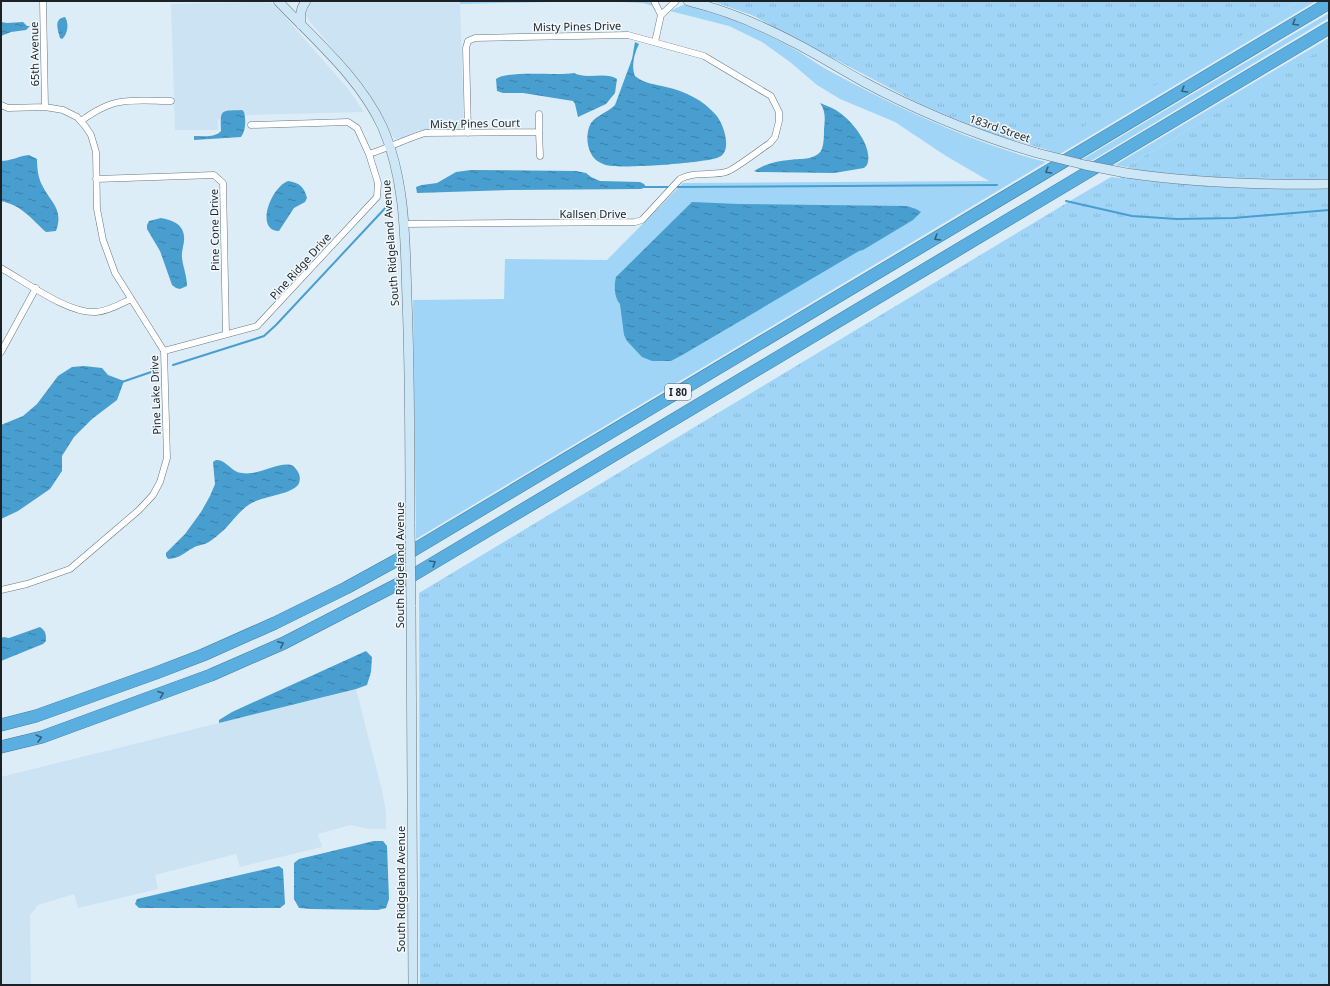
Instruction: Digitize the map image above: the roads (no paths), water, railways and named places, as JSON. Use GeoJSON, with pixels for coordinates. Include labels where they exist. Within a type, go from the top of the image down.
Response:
{"type":"FeatureCollection","features":[{"type":"Feature","properties":{"kind":"highway","name":"I 80"},"geometry":{"type":"LineString","coordinates":[[1,725],[36,716],[156,674],[275,623],[346,588],[465,519],[1329,3]]}},
{"type":"Feature","properties":{"kind":"highway","name":"I 80"},"geometry":{"type":"LineString","coordinates":[[1,747],[42,737],[211,675],[284,643],[380,593],[546,496],[1329,28]]}},
{"type":"Feature","properties":{"kind":"street","name":"65th Avenue"},"geometry":{"type":"LineString","coordinates":[[43,1],[45,107]]}},
{"type":"Feature","properties":{"kind":"street","name":"South Ridgeland Avenue"},"geometry":{"type":"LineString","coordinates":[[278,1],[346,72],[365,97],[381,126],[390,147],[398,178],[406,261],[411,410],[410,523],[413,985]]}},
{"type":"Feature","properties":{"kind":"street"},"geometry":{"type":"LineString","coordinates":[[301,25],[301,8],[306,1]]}},
{"type":"Feature","properties":{"kind":"street"},"geometry":{"type":"LineString","coordinates":[[654,1],[661,15]]}},
{"type":"Feature","properties":{"kind":"street"},"geometry":{"type":"LineString","coordinates":[[655,42],[661,15],[676,1]]}},
{"type":"Feature","properties":{"kind":"street","name":"183rd Street"},"geometry":{"type":"LineString","coordinates":[[688,1],[738,17],[772,32],[793,42],[863,82],[937,118],[981,135],[1037,153],[1078,164],[1126,174],[1162,179],[1204,182],[1329,184]]}},
{"type":"Feature","properties":{"kind":"street","name":"Misty Pines Drive"},"geometry":{"type":"LineString","coordinates":[[468,133],[466,48],[468,41],[475,38],[628,35],[704,56],[770,96],[779,112],[779,121],[775,136]]}},
{"type":"Feature","properties":{"kind":"street"},"geometry":{"type":"LineString","coordinates":[[81,121],[88,116],[118,102],[171,101]]}},
{"type":"Feature","properties":{"kind":"street","name":"Pine Lake Drive"},"geometry":{"type":"LineString","coordinates":[[1,105],[8,108],[45,107],[63,110],[73,114],[89,130],[96,152],[97,209],[103,240],[115,273],[164,351],[166,458],[160,482],[153,495],[139,510],[70,569],[28,584],[1,590]]}},
{"type":"Feature","properties":{"kind":"street"},"geometry":{"type":"LineString","coordinates":[[539,114],[540,156]]}},
{"type":"Feature","properties":{"kind":"street","name":"Pine Ridge Drive"},"geometry":{"type":"LineString","coordinates":[[164,351],[257,326],[377,197],[378,183],[369,154],[357,128],[348,122],[251,125]]}},
{"type":"Feature","properties":{"kind":"street","name":"Misty Pines Court"},"geometry":{"type":"LineString","coordinates":[[390,147],[425,133],[539,132]]}},
{"type":"Feature","properties":{"kind":"street","name":"Kallsen Drive"},"geometry":{"type":"LineString","coordinates":[[403,224],[635,222],[642,220],[680,179],[687,175],[728,172],[770,142],[775,136]]}},
{"type":"Feature","properties":{"kind":"street"},"geometry":{"type":"LineString","coordinates":[[369,154],[390,147]]}},
{"type":"Feature","properties":{"kind":"street","name":"Pine Cone Drive"},"geometry":{"type":"LineString","coordinates":[[96,179],[214,175],[223,183],[226,334]]}},
{"type":"Feature","properties":{"kind":"street"},"geometry":{"type":"LineString","coordinates":[[1,268],[59,302],[83,311],[96,312],[104,310],[131,299]]}},
{"type":"Feature","properties":{"kind":"street"},"geometry":{"type":"LineString","coordinates":[[1,352],[36,288]]}},
{"type":"Feature","properties":{"kind":"water"},"geometry":{"type":"Polygon","coordinates":[[[65,17],[67,28],[66,34],[62,39],[60,38],[57,25],[61,18],[65,17]]]}},
{"type":"Feature","properties":{"kind":"water"},"geometry":{"type":"Polygon","coordinates":[[[1,22],[23,22],[27,26],[30,26],[26,30],[11,32],[1,36],[1,22]]]}},
{"type":"Feature","properties":{"kind":"water"},"geometry":{"type":"Polygon","coordinates":[[[635,42],[639,44],[633,68],[635,76],[646,82],[687,94],[705,105],[716,115],[724,129],[726,142],[726,147],[721,156],[715,159],[703,161],[651,166],[610,166],[596,160],[588,145],[587,139],[589,128],[593,120],[615,105],[632,59],[635,42]]]}},
{"type":"Feature","properties":{"kind":"water"},"geometry":{"type":"Polygon","coordinates":[[[574,73],[585,76],[602,75],[613,77],[617,79],[615,93],[606,104],[578,117],[573,101],[523,93],[503,93],[497,91],[496,79],[502,76],[521,74],[574,73]]]}},
{"type":"Feature","properties":{"kind":"water"},"geometry":{"type":"Polygon","coordinates":[[[820,103],[838,111],[856,129],[868,151],[867,165],[864,168],[834,173],[754,171],[762,166],[776,162],[810,158],[821,151],[824,140],[825,119],[820,103]]]}},
{"type":"Feature","properties":{"kind":"water"},"geometry":{"type":"Polygon","coordinates":[[[230,110],[242,110],[244,112],[245,128],[241,137],[194,140],[194,136],[212,136],[221,131],[221,118],[223,112],[230,110]]]}},
{"type":"Feature","properties":{"kind":"water"},"geometry":{"type":"Polygon","coordinates":[[[29,155],[37,159],[38,172],[41,182],[55,206],[58,217],[56,231],[46,232],[21,209],[1,201],[1,161],[29,155]]]}},
{"type":"Feature","properties":{"kind":"water"},"geometry":{"type":"Polygon","coordinates":[[[471,170],[576,171],[586,173],[600,181],[640,182],[646,187],[641,189],[510,190],[417,193],[416,187],[437,183],[456,172],[471,170]]]}},
{"type":"Feature","properties":{"kind":"water"},"geometry":{"type":"Polygon","coordinates":[[[288,181],[303,188],[307,198],[305,202],[294,208],[279,231],[272,229],[268,224],[268,209],[271,200],[281,185],[288,181]]]}},
{"type":"Feature","properties":{"kind":"water"},"geometry":{"type":"Polygon","coordinates":[[[692,202],[907,206],[921,212],[913,220],[863,250],[684,354],[671,361],[652,361],[642,357],[627,341],[624,335],[620,304],[615,291],[616,277],[692,202]]]}},
{"type":"Feature","properties":{"kind":"water"},"geometry":{"type":"Polygon","coordinates":[[[161,218],[176,223],[182,228],[184,239],[182,258],[187,286],[180,289],[172,285],[160,251],[147,229],[149,221],[161,218]]]}},
{"type":"Feature","properties":{"kind":"water"},"geometry":{"type":"Polygon","coordinates":[[[84,366],[102,368],[108,375],[124,381],[117,400],[92,419],[74,437],[62,456],[62,471],[50,489],[18,511],[1,519],[1,425],[23,416],[37,404],[58,376],[72,367],[84,366]]]}},
{"type":"Feature","properties":{"kind":"water"},"geometry":{"type":"Polygon","coordinates":[[[220,460],[235,471],[244,473],[255,472],[280,465],[290,465],[297,470],[300,477],[299,482],[298,485],[289,491],[255,501],[246,506],[224,530],[211,540],[179,556],[168,559],[166,553],[185,534],[201,512],[210,496],[215,484],[213,462],[220,460]]]}},
{"type":"Feature","properties":{"kind":"water"},"geometry":{"type":"Polygon","coordinates":[[[40,627],[45,631],[46,635],[46,641],[43,644],[1,661],[1,639],[3,637],[9,638],[40,627]]]}},
{"type":"Feature","properties":{"kind":"water"},"geometry":{"type":"Polygon","coordinates":[[[366,651],[372,657],[371,672],[367,685],[219,723],[219,720],[232,712],[366,651]]]}},
{"type":"Feature","properties":{"kind":"water"},"geometry":{"type":"Polygon","coordinates":[[[374,841],[383,841],[387,846],[389,899],[386,908],[378,910],[299,908],[294,899],[294,863],[299,859],[374,841]]]}},
{"type":"Feature","properties":{"kind":"water"},"geometry":{"type":"Polygon","coordinates":[[[279,866],[283,869],[285,904],[280,908],[139,908],[135,904],[137,899],[279,866]]]}},
{"type":"Feature","properties":{"kind":"waterway"},"geometry":{"type":"LineString","coordinates":[[674,187],[997,185]]}},
{"type":"Feature","properties":{"kind":"waterway"},"geometry":{"type":"LineString","coordinates":[[644,187],[670,187]]}},
{"type":"Feature","properties":{"kind":"waterway"},"geometry":{"type":"LineString","coordinates":[[1066,201],[1132,216],[1177,219],[1234,218],[1329,210]]}},
{"type":"Feature","properties":{"kind":"waterway"},"geometry":{"type":"LineString","coordinates":[[173,365],[264,336],[389,204]]}},
{"type":"Feature","properties":{"kind":"waterway"},"geometry":{"type":"LineString","coordinates":[[122,382],[157,370]]}}]}
